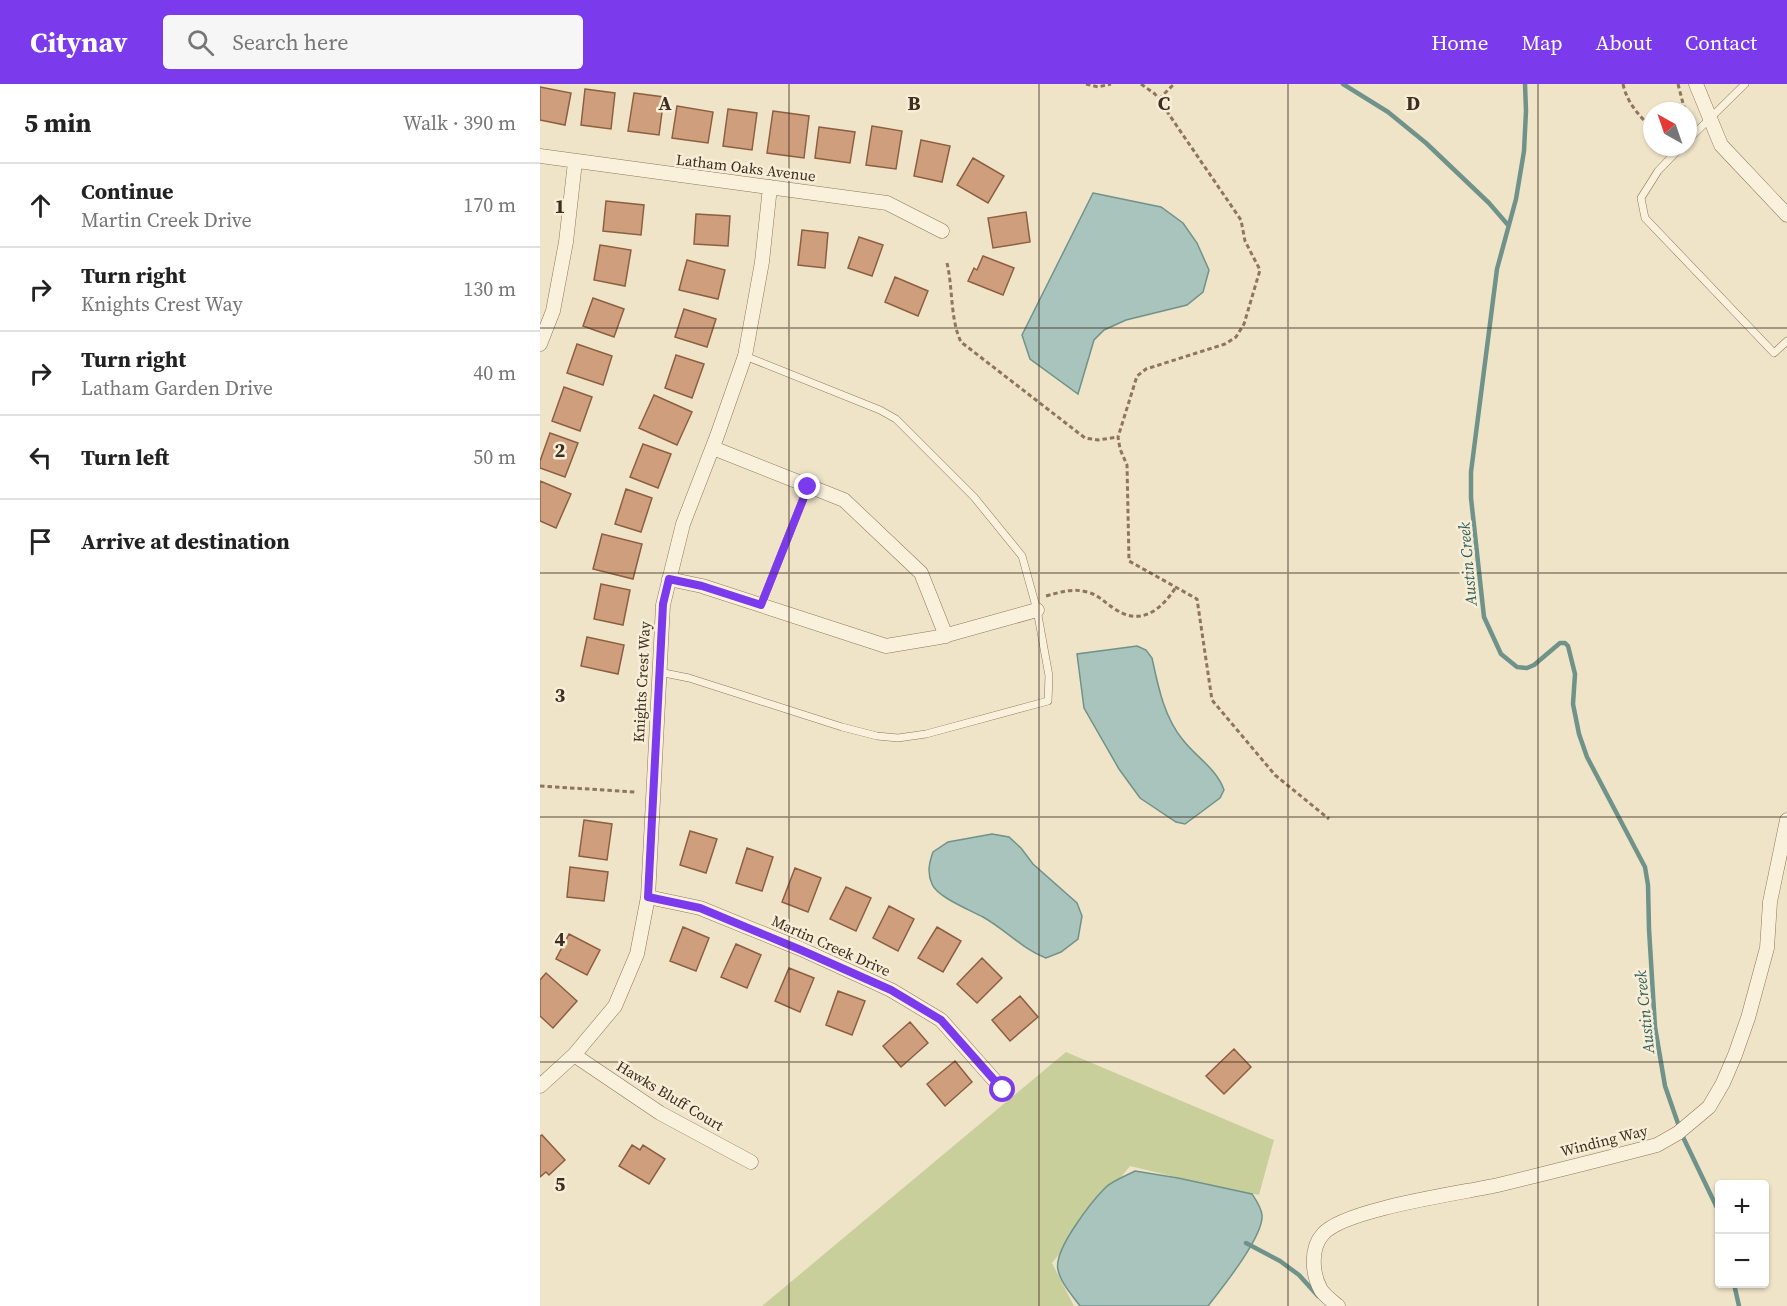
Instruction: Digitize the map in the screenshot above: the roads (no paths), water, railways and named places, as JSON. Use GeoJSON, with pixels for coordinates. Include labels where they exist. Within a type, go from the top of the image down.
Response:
{"type":"FeatureCollection","features":[{"type":"Feature","properties":{"kind":"street"},"geometry":{"type":"LineString","coordinates":[[1696,84],[1721,145],[1784,207]]}},
{"type":"Feature","properties":{"kind":"street","name":"Latham Oaks Avenue"},"geometry":{"type":"LineString","coordinates":[[540,156],[887,203],[942,231]]}},
{"type":"Feature","properties":{"kind":"street"},"geometry":{"type":"LineString","coordinates":[[540,344],[553,311],[566,242],[575,162]]}},
{"type":"Feature","properties":{"kind":"street","name":"Knights Crest Way"},"geometry":{"type":"LineString","coordinates":[[540,1086],[574,1055],[615,1006],[636,954],[648,897],[663,604],[683,524],[713,448],[745,356],[762,262],[770,187]]}},
{"type":"Feature","properties":{"kind":"street"},"geometry":{"type":"LineString","coordinates":[[713,448],[844,500],[921,573],[946,636]]}},
{"type":"Feature","properties":{"kind":"street"},"geometry":{"type":"LineString","coordinates":[[669,579],[702,586],[886,646],[946,636],[1037,610]]}},
{"type":"Feature","properties":{"kind":"street","name":"Winding Way"},"geometry":{"type":"LineString","coordinates":[[1338,1306],[1322,1290],[1315,1271],[1314,1259],[1316,1247],[1323,1233],[1335,1226],[1371,1211],[1497,1185],[1657,1145],[1678,1133],[1709,1107],[1723,1083],[1748,1018],[1766,951],[1770,903],[1787,820]]}},
{"type":"Feature","properties":{"kind":"street","name":"Martin Creek Drive"},"geometry":{"type":"LineString","coordinates":[[648,897],[700,908],[891,990],[941,1020],[1003,1090]]}},
{"type":"Feature","properties":{"kind":"street","name":"Hawks Bluff Court"},"geometry":{"type":"LineString","coordinates":[[574,1055],[660,1113],[751,1162]]}},
{"type":"Feature","properties":{"kind":"lane"},"geometry":{"type":"LineString","coordinates":[[1697,131],[1745,84]]}},
{"type":"Feature","properties":{"kind":"lane"},"geometry":{"type":"LineString","coordinates":[[1672,156],[1658,171],[1641,198],[1645,218],[1774,353],[1787,341]]}},
{"type":"Feature","properties":{"kind":"lane"},"geometry":{"type":"LineString","coordinates":[[659,672],[689,678],[842,728],[898,738],[926,734],[1048,701],[1048,676],[1037,610],[1022,556],[974,497],[896,419],[880,410],[745,356]]}},
{"type":"Feature","properties":{"kind":"lane"},"geometry":{"type":"LineString","coordinates":[[761,605],[808,487]]}},
{"type":"Feature","properties":{"kind":"water"},"geometry":{"type":"Polygon","coordinates":[[[1093,193],[1161,207],[1183,223],[1197,243],[1209,270],[1203,292],[1187,305],[1126,320],[1104,330],[1094,340],[1078,394],[1030,359],[1022,335],[1093,193]]]}},
{"type":"Feature","properties":{"kind":"water"},"geometry":{"type":"Polygon","coordinates":[[[1137,646],[1146,650],[1152,658],[1163,701],[1176,731],[1206,763],[1224,790],[1220,798],[1185,824],[1176,822],[1140,798],[1119,769],[1084,708],[1077,654],[1137,646]]]}},
{"type":"Feature","properties":{"kind":"water"},"geometry":{"type":"Polygon","coordinates":[[[992,834],[1009,837],[1033,864],[1077,903],[1082,916],[1078,939],[1061,952],[1046,958],[1037,954],[983,917],[940,894],[932,884],[929,868],[933,852],[948,842],[992,834]]]}},
{"type":"Feature","properties":{"kind":"water"},"geometry":{"type":"Polygon","coordinates":[[[1135,1171],[1252,1194],[1261,1209],[1261,1224],[1256,1236],[1241,1262],[1208,1306],[1080,1306],[1062,1280],[1058,1270],[1058,1261],[1075,1226],[1106,1187],[1135,1171]]]}},
{"type":"Feature","properties":{"kind":"waterway"},"geometry":{"type":"LineString","coordinates":[[1343,84],[1388,112],[1426,143],[1489,203],[1508,225]]}},
{"type":"Feature","properties":{"kind":"waterway","name":"Austin Creek"},"geometry":{"type":"LineString","coordinates":[[1525,84],[1524,151],[1516,199],[1497,269],[1471,472],[1471,498],[1484,617],[1501,654],[1517,667],[1527,668],[1534,665],[1560,643],[1568,646],[1575,674],[1573,704],[1579,734],[1587,757],[1645,867],[1648,885],[1655,1027],[1665,1086],[1682,1135],[1715,1204]]}},
{"type":"Feature","properties":{"kind":"waterway"},"geometry":{"type":"LineString","coordinates":[[1246,1243],[1280,1261],[1299,1275],[1318,1296]]}},
{"type":"Feature","properties":{"kind":"waterway","name":"Austin Creek"},"geometry":{"type":"LineString","coordinates":[[1735,1288],[1739,1306]]}}]}
